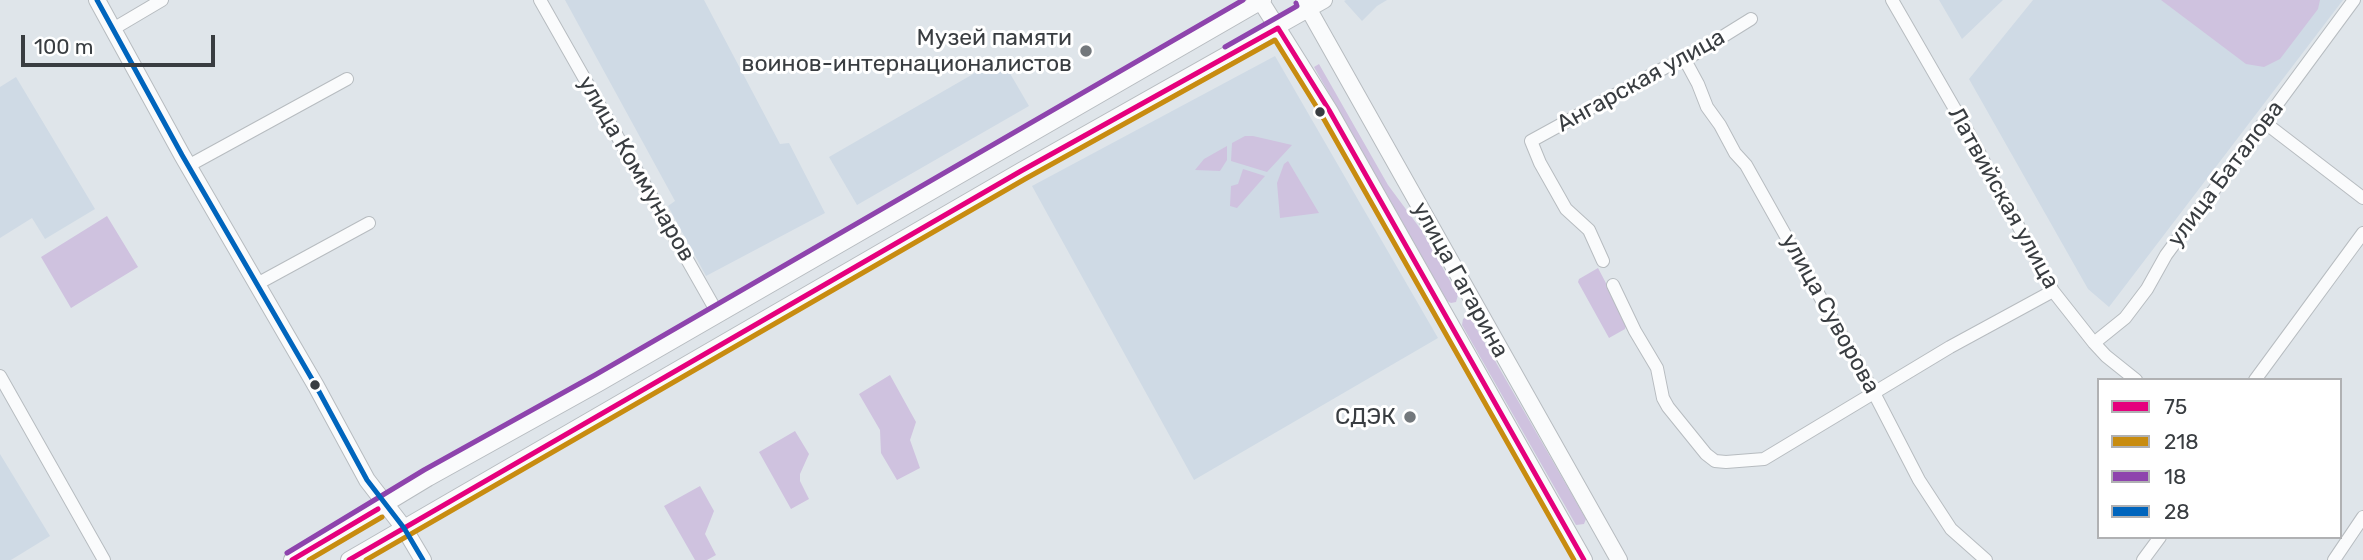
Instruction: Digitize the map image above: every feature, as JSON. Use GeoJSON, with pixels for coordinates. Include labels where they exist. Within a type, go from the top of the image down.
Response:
{"type":"FeatureCollection","features":[{"type":"Feature","properties":{"kind":"main road"},"geometry":{"type":"LineString","coordinates":[[97,0],[367,480],[404,528],[423,560]]}},
{"type":"Feature","properties":{"kind":"main road"},"geometry":{"type":"LineString","coordinates":[[292,560],[428,478],[856,235],[1261,0]]}},
{"type":"Feature","properties":{"kind":"main road","name":"улица Гагарина"},"geometry":{"type":"LineString","coordinates":[[1261,0],[1329,110],[1584,560]]}},
{"type":"Feature","properties":{"kind":"main road"},"geometry":{"type":"LineString","coordinates":[[349,560],[870,259],[1278,28],[1306,5],[1324,0]]}},
{"type":"Feature","properties":{"kind":"main road","name":"улица Гагарина"},"geometry":{"type":"LineString","coordinates":[[1306,5],[1619,560]]}},
{"type":"Feature","properties":{"kind":"main road"},"geometry":{"type":"LineString","coordinates":[[856,235],[870,259]]}},
{"type":"Feature","properties":{"kind":"main road"},"geometry":{"type":"LineString","coordinates":[[1446,318],[1473,303]]}},
{"type":"Feature","properties":{"kind":"main road","name":"улица Коммунаров"},"geometry":{"type":"LineString","coordinates":[[718,314],[730,340]]}},
{"type":"Feature","properties":{"kind":"main road"},"geometry":{"type":"LineString","coordinates":[[1575,544],[1601,529]]}},
{"type":"Feature","properties":{"kind":"street"},"geometry":{"type":"LineString","coordinates":[[113,29],[162,0]]}},
{"type":"Feature","properties":{"kind":"street","name":"улица Коммунаров"},"geometry":{"type":"LineString","coordinates":[[540,0],[718,314]]}},
{"type":"Feature","properties":{"kind":"street","name":"Латвийская улица"},"geometry":{"type":"LineString","coordinates":[[1892,0],[1967,130],[2053,291],[2094,343],[2134,378]]}},
{"type":"Feature","properties":{"kind":"street","name":"улица Баталова"},"geometry":{"type":"LineString","coordinates":[[2094,343],[2125,318],[2147,289],[2166,255],[2354,0]]}},
{"type":"Feature","properties":{"kind":"street","name":"Ангарская улица"},"geometry":{"type":"LineString","coordinates":[[1603,261],[1588,230],[1566,209],[1531,141],[1666,67],[1685,60],[1751,19]]}},
{"type":"Feature","properties":{"kind":"street","name":"улица Суворова"},"geometry":{"type":"LineString","coordinates":[[1685,60],[1707,107],[1735,153],[1746,165],[1874,393],[1919,480],[1941,514],[1968,546],[1986,560]]}},
{"type":"Feature","properties":{"kind":"street"},"geometry":{"type":"LineString","coordinates":[[188,166],[347,79]]}},
{"type":"Feature","properties":{"kind":"street"},"geometry":{"type":"LineString","coordinates":[[2264,122],[2363,198]]}},
{"type":"Feature","properties":{"kind":"street"},"geometry":{"type":"LineString","coordinates":[[257,284],[369,223]]}},
{"type":"Feature","properties":{"kind":"street"},"geometry":{"type":"LineString","coordinates":[[2256,378],[2363,233]]}},
{"type":"Feature","properties":{"kind":"street"},"geometry":{"type":"LineString","coordinates":[[1613,285],[1635,331],[1657,368],[1663,398],[1668,407],[1715,461],[1726,463],[1764,459],[1950,347],[2053,291]]}},
{"type":"Feature","properties":{"kind":"street"},"geometry":{"type":"LineString","coordinates":[[1,378],[104,560]]}},
{"type":"Feature","properties":{"kind":"street"},"geometry":{"type":"LineString","coordinates":[[2334,560],[2346,529],[2363,517]]}},
{"type":"Feature","properties":{"kind":"street"},"geometry":{"type":"LineString","coordinates":[[2143,560],[2159,539]]}},
{"type":"Feature","properties":{"kind":"shaded area"},"geometry":{"type":"Polygon","coordinates":[[[565,0],[704,0],[780,144],[789,143],[825,213],[706,276],[668,206],[675,201],[565,0]]]}},
{"type":"Feature","properties":{"kind":"shaded area"},"geometry":{"type":"Polygon","coordinates":[[[1387,0],[1362,21],[1344,1],[1387,0]]]}},
{"type":"Feature","properties":{"kind":"shaded area"},"geometry":{"type":"Polygon","coordinates":[[[1939,0],[2003,0],[1962,39],[1939,0]]]}},
{"type":"Feature","properties":{"kind":"shaded area"},"geometry":{"type":"Polygon","coordinates":[[[2033,0],[2343,0],[2109,307],[2088,289],[1969,79],[2033,0]]]}},
{"type":"Feature","properties":{"kind":"shaded area"},"geometry":{"type":"Polygon","coordinates":[[[2161,0],[2320,0],[2318,9],[2280,59],[2264,67],[2246,64],[2161,0]]]}},
{"type":"Feature","properties":{"kind":"shaded area"},"geometry":{"type":"Polygon","coordinates":[[[1275,56],[1438,338],[1194,480],[1032,186],[1275,56]]]}},
{"type":"Feature","properties":{"kind":"shaded area"},"geometry":{"type":"Polygon","coordinates":[[[1001,58],[1029,106],[857,205],[829,157],[1001,58]]]}},
{"type":"Feature","properties":{"kind":"shaded area"},"geometry":{"type":"Polygon","coordinates":[[[1319,64],[1388,185],[1422,231],[1458,295],[1456,302],[1447,301],[1314,67],[1319,64]]]}},
{"type":"Feature","properties":{"kind":"shaded area"},"geometry":{"type":"Polygon","coordinates":[[[16,77],[95,209],[45,239],[32,218],[0,238],[0,87],[16,77]]]}},
{"type":"Feature","properties":{"kind":"shaded area"},"geometry":{"type":"Polygon","coordinates":[[[1245,136],[1292,145],[1267,172],[1231,161],[1232,143],[1245,136]]]}},
{"type":"Feature","properties":{"kind":"shaded area"},"geometry":{"type":"Polygon","coordinates":[[[1227,146],[1227,160],[1220,171],[1195,170],[1204,159],[1227,146]]]}},
{"type":"Feature","properties":{"kind":"shaded area"},"geometry":{"type":"Polygon","coordinates":[[[1288,161],[1319,213],[1280,218],[1277,183],[1284,164],[1288,161]]]}},
{"type":"Feature","properties":{"kind":"shaded area"},"geometry":{"type":"Polygon","coordinates":[[[1243,169],[1265,176],[1237,208],[1230,206],[1231,186],[1238,184],[1243,169]]]}},
{"type":"Feature","properties":{"kind":"shaded area"},"geometry":{"type":"Polygon","coordinates":[[[107,216],[138,267],[71,308],[41,257],[107,216]]]}},
{"type":"Feature","properties":{"kind":"shaded area"},"geometry":{"type":"Polygon","coordinates":[[[1598,268],[1627,323],[1625,329],[1609,338],[1578,282],[1598,268]]]}},
{"type":"Feature","properties":{"kind":"shaded area"},"geometry":{"type":"Polygon","coordinates":[[[1466,317],[1471,319],[1586,519],[1584,524],[1576,525],[1462,325],[1466,317]]]}},
{"type":"Feature","properties":{"kind":"shaded area"},"geometry":{"type":"Polygon","coordinates":[[[890,375],[916,422],[910,440],[920,468],[897,480],[881,453],[880,430],[859,394],[890,375]]]}},
{"type":"Feature","properties":{"kind":"shaded area"},"geometry":{"type":"Polygon","coordinates":[[[795,431],[809,454],[800,474],[800,481],[809,499],[791,509],[759,452],[795,431]]]}},
{"type":"Feature","properties":{"kind":"shaded area"},"geometry":{"type":"Polygon","coordinates":[[[0,454],[50,536],[11,560],[0,560],[0,454]]]}},
{"type":"Feature","properties":{"kind":"shaded area"},"geometry":{"type":"Polygon","coordinates":[[[700,486],[714,511],[705,534],[716,555],[707,560],[695,560],[664,506],[700,486]]]}},
{"type":"Feature","properties":{"kind":"transit line","name":"28"},"geometry":{"type":"LineString","coordinates":[[97,0],[367,480],[404,528],[423,560]]}},
{"type":"Feature","properties":{"kind":"transit line","name":"18"},"geometry":{"type":"LineString","coordinates":[[287,553],[424,470],[595,375],[1243,0]]}},
{"type":"Feature","properties":{"kind":"transit line","name":"18"},"geometry":{"type":"LineString","coordinates":[[1225,47],[1297,6],[1296,3]]}},
{"type":"Feature","properties":{"kind":"transit line","name":"75"},"geometry":{"type":"LineString","coordinates":[[349,560],[1021,171],[1278,28],[1329,110],[1584,560]]}},
{"type":"Feature","properties":{"kind":"transit line","name":"218"},"geometry":{"type":"LineString","coordinates":[[366,560],[1025,179],[1275,40],[1321,114],[1574,560]]}},
{"type":"Feature","properties":{"kind":"transit line","name":"75"},"geometry":{"type":"LineString","coordinates":[[292,560],[378,509]]}},
{"type":"Feature","properties":{"kind":"transit line","name":"218"},"geometry":{"type":"LineString","coordinates":[[309,560],[382,517]]}},
{"type":"Feature","properties":{"kind":"place","name":"Музей памяти воинов-интернационалистов"},"geometry":{"type":"Point","coordinates":[1086,51]}},
{"type":"Feature","properties":{"kind":"place","name":"СДЭК"},"geometry":{"type":"Point","coordinates":[1410,417]}}]}
